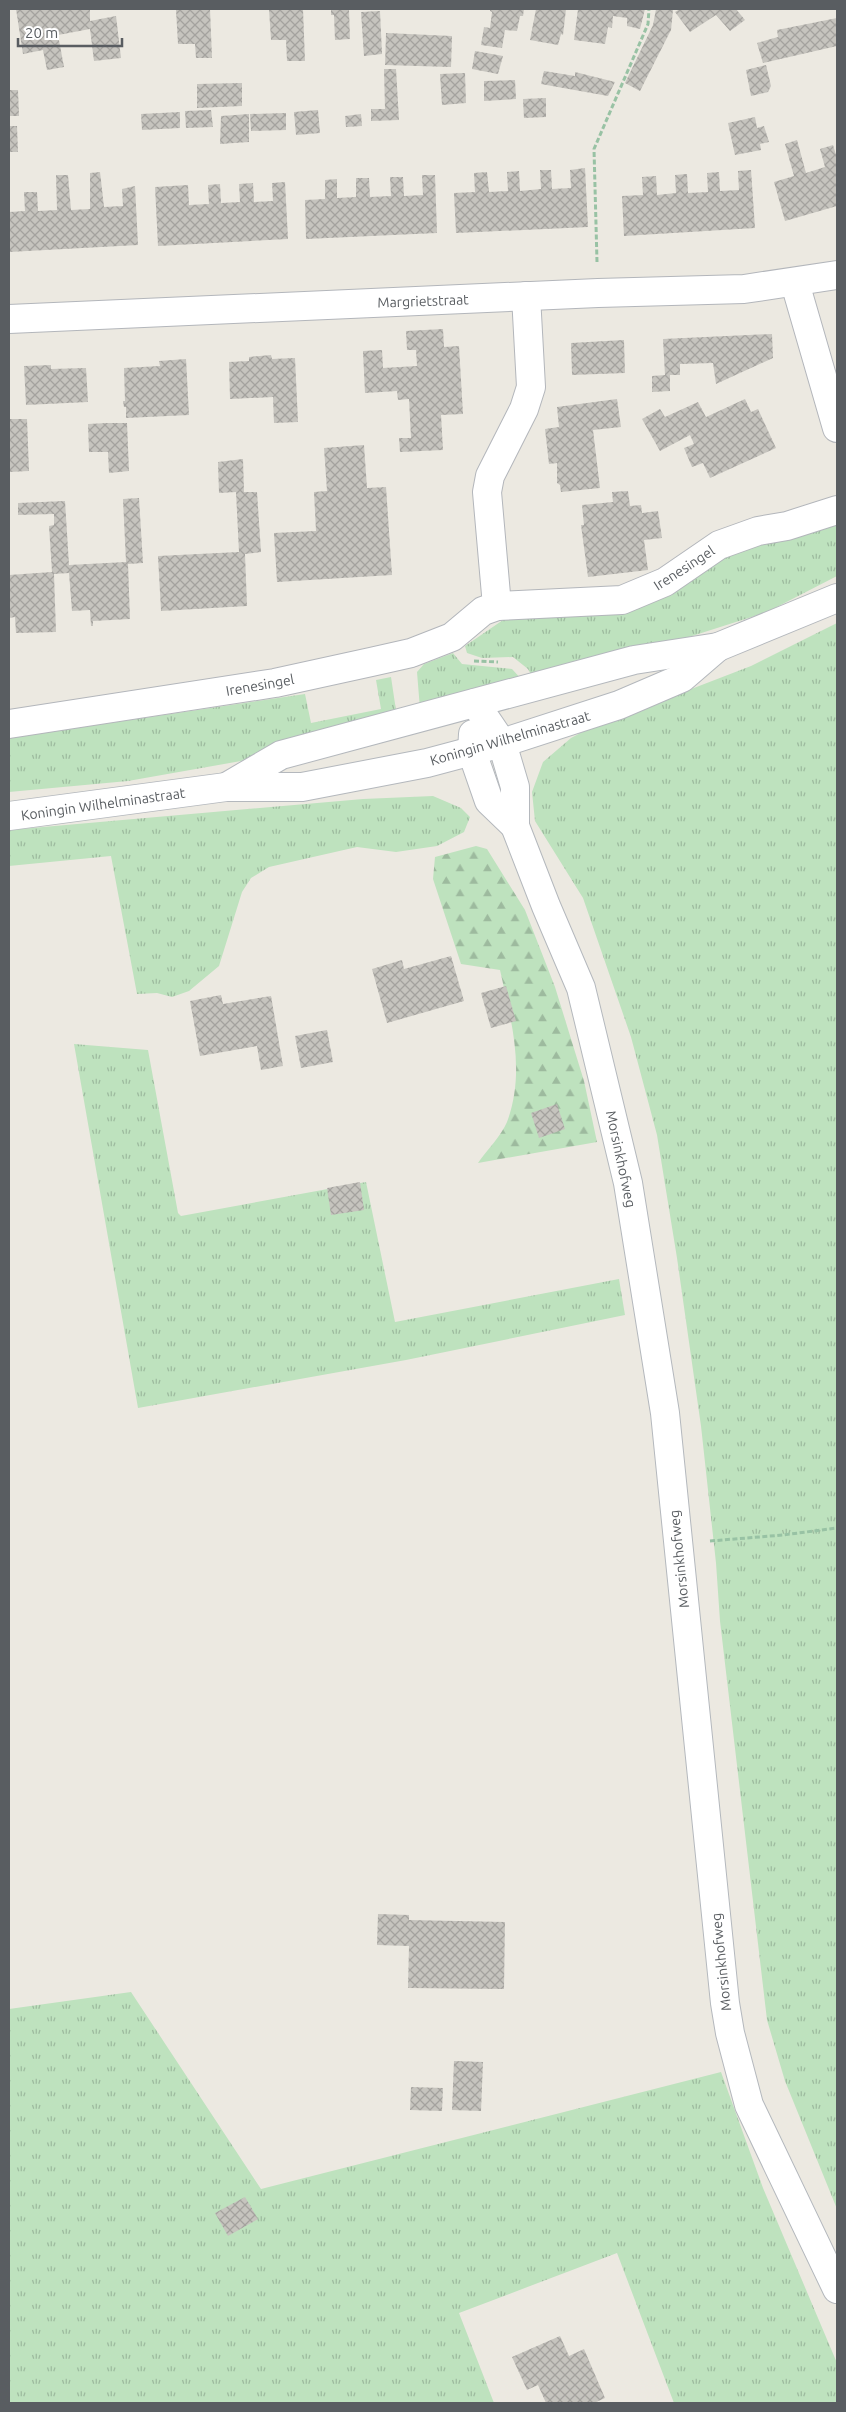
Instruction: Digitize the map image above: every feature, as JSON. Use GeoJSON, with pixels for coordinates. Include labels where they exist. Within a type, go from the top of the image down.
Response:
{"type":"FeatureCollection","features":[{"type":"Feature","properties":{"kind":"street","name":"Margrietstraat"},"geometry":{"type":"LineString","coordinates":[[9,319],[598,293],[744,289],[795,283],[837,275]]}},
{"type":"Feature","properties":{"kind":"street"},"geometry":{"type":"LineString","coordinates":[[795,283],[837,428]]}},
{"type":"Feature","properties":{"kind":"street"},"geometry":{"type":"LineString","coordinates":[[498,606],[488,492],[490,476],[524,409],[531,387],[526,296]]}},
{"type":"Feature","properties":{"kind":"street","name":"Irenesingel"},"geometry":{"type":"LineString","coordinates":[[9,724],[275,683],[379,660],[411,652],[452,638],[483,611],[498,606],[622,600],[665,582],[719,545],[758,531],[787,526],[837,510]]}},
{"type":"Feature","properties":{"kind":"street","name":"Koningin Wilhelminastraat"},"geometry":{"type":"LineString","coordinates":[[226,787],[281,755],[634,660],[718,647],[837,598]]}},
{"type":"Feature","properties":{"kind":"street","name":"Koningin Wilhelminastraat"},"geometry":{"type":"LineString","coordinates":[[9,816],[226,787],[302,787],[428,763],[502,743],[619,705],[682,678],[718,647]]}},
{"type":"Feature","properties":{"kind":"street","name":"Morsinkhofweg"},"geometry":{"type":"LineString","coordinates":[[475,703],[502,743],[515,787],[515,826],[581,988],[628,1183],[665,1413],[725,2003],[730,2033],[749,2105],[837,2289]]}},
{"type":"Feature","properties":{"kind":"street","name":"Morsinkhofweg"},"geometry":{"type":"LineString","coordinates":[[475,703],[472,752],[489,801],[515,826]]}},
{"type":"Feature","properties":{"kind":"path"},"geometry":{"type":"LineString","coordinates":[[598,293],[594,149],[648,24],[649,9]]}},
{"type":"Feature","properties":{"kind":"path"},"geometry":{"type":"LineString","coordinates":[[677,1545],[837,1528]]}},
{"type":"Feature","properties":{"kind":"green space"},"geometry":{"type":"Polygon","coordinates":[[[837,520],[837,576],[767,612],[664,645],[533,678],[528,669],[513,657],[482,658],[467,653],[465,646],[503,620],[615,614],[672,595],[704,570],[738,550],[837,520]]]}},
{"type":"Feature","properties":{"kind":"green space"},"geometry":{"type":"Polygon","coordinates":[[[837,623],[837,2209],[785,2081],[767,2020],[720,1621],[716,1563],[701,1426],[657,1135],[631,1037],[583,898],[535,821],[532,792],[543,762],[571,738],[590,728],[751,666],[837,623]]]}},
{"type":"Feature","properties":{"kind":"green space"},"geometry":{"type":"Polygon","coordinates":[[[453,653],[462,664],[512,669],[524,682],[420,709],[417,672],[424,664],[453,653]]]}},
{"type":"Feature","properties":{"kind":"green space"},"geometry":{"type":"Polygon","coordinates":[[[391,677],[397,717],[241,761],[128,781],[9,792],[9,738],[305,694],[311,723],[381,709],[376,680],[391,677]]]}},
{"type":"Feature","properties":{"kind":"green space"},"geometry":{"type":"Polygon","coordinates":[[[433,796],[461,808],[470,817],[464,832],[437,846],[396,852],[357,847],[269,867],[251,878],[242,892],[219,966],[189,991],[172,997],[157,993],[137,994],[111,856],[9,866],[9,830],[363,799],[433,796]]]}},
{"type":"Feature","properties":{"kind":"green space"},"geometry":{"type":"Polygon","coordinates":[[[476,846],[487,849],[525,910],[555,987],[584,1081],[597,1142],[478,1163],[498,1138],[507,1122],[513,1103],[516,1065],[512,1027],[500,970],[461,964],[433,879],[435,857],[476,846]]]}},
{"type":"Feature","properties":{"kind":"green space"},"geometry":{"type":"Polygon","coordinates":[[[74,1044],[148,1050],[178,1213],[181,1216],[366,1182],[395,1322],[619,1279],[625,1315],[406,1360],[138,1408],[74,1044]]]}},
{"type":"Feature","properties":{"kind":"green space"},"geometry":{"type":"Polygon","coordinates":[[[131,1992],[261,2189],[721,2072],[763,2188],[837,2363],[837,2403],[674,2403],[617,2253],[459,2313],[494,2403],[9,2403],[9,2009],[131,1992]]]}},
{"type":"Feature","properties":{"kind":"building"},"geometry":{"type":"Polygon","coordinates":[[[16,9],[90,9],[90,21],[116,16],[121,58],[94,61],[90,29],[58,35],[64,67],[47,70],[43,50],[23,54],[16,9]]]}},
{"type":"Feature","properties":{"kind":"building"},"geometry":{"type":"Polygon","coordinates":[[[210,9],[212,58],[196,58],[195,44],[178,44],[176,10],[210,9]]]}},
{"type":"Feature","properties":{"kind":"building"},"geometry":{"type":"Polygon","coordinates":[[[269,9],[303,9],[305,61],[287,61],[286,40],[271,40],[269,9]]]}},
{"type":"Feature","properties":{"kind":"building"},"geometry":{"type":"Polygon","coordinates":[[[331,9],[349,9],[350,39],[335,40],[334,15],[331,15],[331,9]]]}},
{"type":"Feature","properties":{"kind":"building"},"geometry":{"type":"Polygon","coordinates":[[[490,9],[524,9],[523,16],[520,16],[517,31],[505,30],[502,48],[481,45],[484,27],[490,28],[492,12],[490,9]]]}},
{"type":"Feature","properties":{"kind":"building"},"geometry":{"type":"Polygon","coordinates":[[[536,9],[566,9],[563,35],[561,34],[558,45],[530,40],[536,9]]]}},
{"type":"Feature","properties":{"kind":"building"},"geometry":{"type":"Polygon","coordinates":[[[578,9],[645,9],[640,29],[627,26],[627,18],[613,16],[612,28],[608,27],[605,44],[574,40],[578,9]]]}},
{"type":"Feature","properties":{"kind":"building"},"geometry":{"type":"Polygon","coordinates":[[[656,9],[673,10],[671,30],[640,91],[625,83],[653,25],[656,9]]]}},
{"type":"Feature","properties":{"kind":"building"},"geometry":{"type":"Polygon","coordinates":[[[680,9],[736,9],[745,20],[730,31],[716,15],[690,32],[675,12],[680,9]]]}},
{"type":"Feature","properties":{"kind":"building"},"geometry":{"type":"Polygon","coordinates":[[[380,11],[382,54],[364,56],[361,12],[380,11]]]}},
{"type":"Feature","properties":{"kind":"building"},"geometry":{"type":"Polygon","coordinates":[[[837,18],[837,46],[763,63],[757,43],[778,37],[777,30],[837,18]]]}},
{"type":"Feature","properties":{"kind":"building"},"geometry":{"type":"Polygon","coordinates":[[[386,33],[452,36],[451,67],[385,65],[386,33]]]}},
{"type":"Feature","properties":{"kind":"building"},"geometry":{"type":"Polygon","coordinates":[[[475,51],[503,56],[498,74],[472,69],[475,51]]]}},
{"type":"Feature","properties":{"kind":"building"},"geometry":{"type":"Polygon","coordinates":[[[766,65],[771,86],[768,92],[751,96],[746,70],[766,65]]]}},
{"type":"Feature","properties":{"kind":"building"},"geometry":{"type":"Polygon","coordinates":[[[384,69],[396,69],[399,120],[371,121],[371,109],[385,109],[384,69]]]}},
{"type":"Feature","properties":{"kind":"building"},"geometry":{"type":"Polygon","coordinates":[[[544,71],[575,76],[575,72],[615,82],[608,96],[541,84],[544,71]]]}},
{"type":"Feature","properties":{"kind":"building"},"geometry":{"type":"Polygon","coordinates":[[[465,73],[466,103],[442,105],[440,74],[465,73]]]}},
{"type":"Feature","properties":{"kind":"building"},"geometry":{"type":"Polygon","coordinates":[[[515,80],[516,99],[484,101],[484,81],[515,80]]]}},
{"type":"Feature","properties":{"kind":"building"},"geometry":{"type":"Polygon","coordinates":[[[242,83],[242,106],[197,108],[197,84],[242,83]]]}},
{"type":"Feature","properties":{"kind":"building"},"geometry":{"type":"Polygon","coordinates":[[[9,90],[18,90],[19,116],[9,116],[9,90]]]}},
{"type":"Feature","properties":{"kind":"building"},"geometry":{"type":"Polygon","coordinates":[[[546,98],[546,117],[524,118],[523,99],[546,98]]]}},
{"type":"Feature","properties":{"kind":"building"},"geometry":{"type":"Polygon","coordinates":[[[211,110],[213,127],[186,128],[185,111],[211,110]]]}},
{"type":"Feature","properties":{"kind":"building"},"geometry":{"type":"Polygon","coordinates":[[[318,110],[320,133],[296,135],[294,112],[318,110]]]}},
{"type":"Feature","properties":{"kind":"building"},"geometry":{"type":"Polygon","coordinates":[[[180,112],[180,128],[142,130],[141,114],[180,112]]]}},
{"type":"Feature","properties":{"kind":"building"},"geometry":{"type":"Polygon","coordinates":[[[286,113],[286,130],[251,131],[250,114],[286,113]]]}},
{"type":"Feature","properties":{"kind":"building"},"geometry":{"type":"Polygon","coordinates":[[[249,114],[249,142],[220,144],[221,116],[249,114]]]}},
{"type":"Feature","properties":{"kind":"building"},"geometry":{"type":"Polygon","coordinates":[[[361,114],[362,126],[346,127],[345,116],[361,114]]]}},
{"type":"Feature","properties":{"kind":"building"},"geometry":{"type":"Polygon","coordinates":[[[755,117],[757,128],[764,126],[769,142],[760,144],[761,150],[735,155],[728,123],[755,117]]]}},
{"type":"Feature","properties":{"kind":"building"},"geometry":{"type":"Polygon","coordinates":[[[9,126],[17,126],[18,152],[9,152],[9,126]]]}},
{"type":"Feature","properties":{"kind":"building"},"geometry":{"type":"Polygon","coordinates":[[[797,140],[806,173],[825,167],[820,149],[833,145],[837,158],[837,206],[785,221],[774,182],[794,176],[785,144],[797,140]]]}},
{"type":"Feature","properties":{"kind":"building"},"geometry":{"type":"Polygon","coordinates":[[[585,168],[588,227],[456,233],[454,193],[475,192],[474,173],[487,172],[489,192],[508,191],[507,172],[519,171],[520,191],[541,189],[540,170],[551,170],[552,189],[571,188],[570,170],[585,168]]]}},
{"type":"Feature","properties":{"kind":"building"},"geometry":{"type":"Polygon","coordinates":[[[751,170],[755,228],[624,236],[622,196],[643,195],[642,177],[656,176],[657,195],[676,193],[675,175],[687,174],[688,193],[708,192],[707,173],[719,172],[720,191],[739,190],[738,171],[751,170]]]}},
{"type":"Feature","properties":{"kind":"building"},"geometry":{"type":"Polygon","coordinates":[[[100,172],[104,207],[123,206],[122,189],[135,186],[138,245],[9,252],[9,212],[25,211],[24,192],[37,192],[38,211],[57,210],[56,175],[68,175],[71,210],[90,209],[90,173],[100,172]]]}},
{"type":"Feature","properties":{"kind":"building"},"geometry":{"type":"Polygon","coordinates":[[[422,175],[435,175],[437,233],[306,239],[305,200],[325,199],[325,180],[337,179],[337,198],[356,197],[356,178],[369,178],[370,197],[391,196],[390,177],[403,177],[404,196],[423,195],[422,175]]]}},
{"type":"Feature","properties":{"kind":"building"},"geometry":{"type":"Polygon","coordinates":[[[285,182],[288,239],[158,246],[155,187],[188,185],[189,205],[209,204],[208,185],[220,184],[221,203],[240,202],[239,184],[253,183],[254,202],[273,201],[272,183],[285,182]]]}},
{"type":"Feature","properties":{"kind":"building"},"geometry":{"type":"Polygon","coordinates":[[[443,329],[444,347],[459,346],[463,414],[441,415],[443,450],[400,452],[399,438],[411,438],[409,399],[398,400],[397,391],[365,393],[363,351],[382,350],[383,368],[417,366],[416,350],[407,350],[406,331],[443,329]]]}},
{"type":"Feature","properties":{"kind":"building"},"geometry":{"type":"Polygon","coordinates":[[[772,334],[773,358],[716,384],[713,363],[680,364],[680,375],[670,375],[670,391],[652,392],[652,376],[665,375],[663,339],[772,334]]]}},
{"type":"Feature","properties":{"kind":"building"},"geometry":{"type":"Polygon","coordinates":[[[624,340],[625,373],[572,375],[571,343],[624,340]]]}},
{"type":"Feature","properties":{"kind":"building"},"geometry":{"type":"Polygon","coordinates":[[[271,355],[272,359],[295,358],[298,422],[274,423],[273,397],[230,399],[229,362],[249,361],[249,357],[271,355]]]}},
{"type":"Feature","properties":{"kind":"building"},"geometry":{"type":"Polygon","coordinates":[[[186,359],[189,415],[126,418],[126,407],[124,407],[123,401],[125,401],[124,368],[160,366],[159,361],[186,359]]]}},
{"type":"Feature","properties":{"kind":"building"},"geometry":{"type":"Polygon","coordinates":[[[51,365],[51,369],[86,368],[88,402],[26,405],[24,366],[51,365]]]}},
{"type":"Feature","properties":{"kind":"building"},"geometry":{"type":"Polygon","coordinates":[[[617,399],[621,427],[593,430],[600,488],[561,492],[560,485],[557,483],[557,463],[549,464],[545,429],[559,427],[557,407],[617,399]]]}},
{"type":"Feature","properties":{"kind":"building"},"geometry":{"type":"Polygon","coordinates":[[[745,399],[751,412],[758,409],[776,448],[710,478],[703,463],[692,467],[684,448],[694,444],[690,435],[660,451],[642,419],[660,409],[665,417],[698,402],[706,417],[745,399]]]}},
{"type":"Feature","properties":{"kind":"building"},"geometry":{"type":"Polygon","coordinates":[[[9,419],[27,419],[29,471],[9,472],[9,419]]]}},
{"type":"Feature","properties":{"kind":"building"},"geometry":{"type":"Polygon","coordinates":[[[127,423],[129,471],[109,473],[108,452],[89,452],[88,424],[127,423]]]}},
{"type":"Feature","properties":{"kind":"building"},"geometry":{"type":"Polygon","coordinates":[[[364,445],[367,488],[386,487],[392,575],[277,582],[274,533],[316,531],[314,492],[327,491],[324,448],[364,445]]]}},
{"type":"Feature","properties":{"kind":"building"},"geometry":{"type":"Polygon","coordinates":[[[243,459],[244,492],[257,492],[261,552],[245,554],[247,606],[161,611],[158,556],[239,552],[236,492],[219,493],[218,462],[243,459]]]}},
{"type":"Feature","properties":{"kind":"building"},"geometry":{"type":"Polygon","coordinates":[[[628,491],[630,506],[641,505],[642,513],[658,511],[662,538],[644,540],[648,570],[588,577],[581,525],[584,525],[582,505],[613,502],[612,492],[628,491]]]}},
{"type":"Feature","properties":{"kind":"building"},"geometry":{"type":"Polygon","coordinates":[[[139,498],[143,563],[128,564],[130,619],[93,621],[93,626],[91,626],[90,610],[72,611],[69,573],[54,574],[56,632],[16,633],[15,617],[9,618],[9,575],[52,572],[49,526],[54,525],[54,514],[18,515],[18,503],[65,501],[69,565],[126,562],[123,499],[139,498]]]}},
{"type":"Feature","properties":{"kind":"building"},"geometry":{"type":"Polygon","coordinates":[[[451,956],[464,1001],[387,1023],[372,969],[402,960],[404,969],[451,956]]]}},
{"type":"Feature","properties":{"kind":"building"},"geometry":{"type":"Polygon","coordinates":[[[506,986],[516,1021],[491,1028],[481,993],[506,986]]]}},
{"type":"Feature","properties":{"kind":"building"},"geometry":{"type":"Polygon","coordinates":[[[221,995],[223,1004],[271,996],[283,1066],[261,1070],[257,1046],[200,1056],[190,1001],[221,995]]]}},
{"type":"Feature","properties":{"kind":"building"},"geometry":{"type":"Polygon","coordinates":[[[327,1030],[333,1062],[301,1068],[295,1036],[327,1030]]]}},
{"type":"Feature","properties":{"kind":"building"},"geometry":{"type":"Polygon","coordinates":[[[557,1104],[565,1129],[539,1138],[531,1113],[557,1104]]]}},
{"type":"Feature","properties":{"kind":"building"},"geometry":{"type":"Polygon","coordinates":[[[360,1182],[364,1210],[331,1215],[327,1188],[360,1182]]]}},
{"type":"Feature","properties":{"kind":"building"},"geometry":{"type":"Polygon","coordinates":[[[378,1914],[409,1915],[409,1920],[505,1922],[504,1989],[408,1988],[409,1946],[377,1945],[378,1914]]]}},
{"type":"Feature","properties":{"kind":"building"},"geometry":{"type":"Polygon","coordinates":[[[454,2061],[483,2062],[481,2111],[452,2110],[454,2061]]]}},
{"type":"Feature","properties":{"kind":"building"},"geometry":{"type":"Polygon","coordinates":[[[411,2087],[443,2088],[442,2111],[410,2110],[411,2087]]]}},
{"type":"Feature","properties":{"kind":"building"},"geometry":{"type":"Polygon","coordinates":[[[245,2197],[258,2219],[228,2236],[215,2213],[245,2197]]]}},
{"type":"Feature","properties":{"kind":"building"},"geometry":{"type":"Polygon","coordinates":[[[560,2336],[569,2356],[584,2349],[605,2398],[594,2403],[546,2403],[538,2385],[527,2390],[512,2357],[560,2336]]]}}]}
